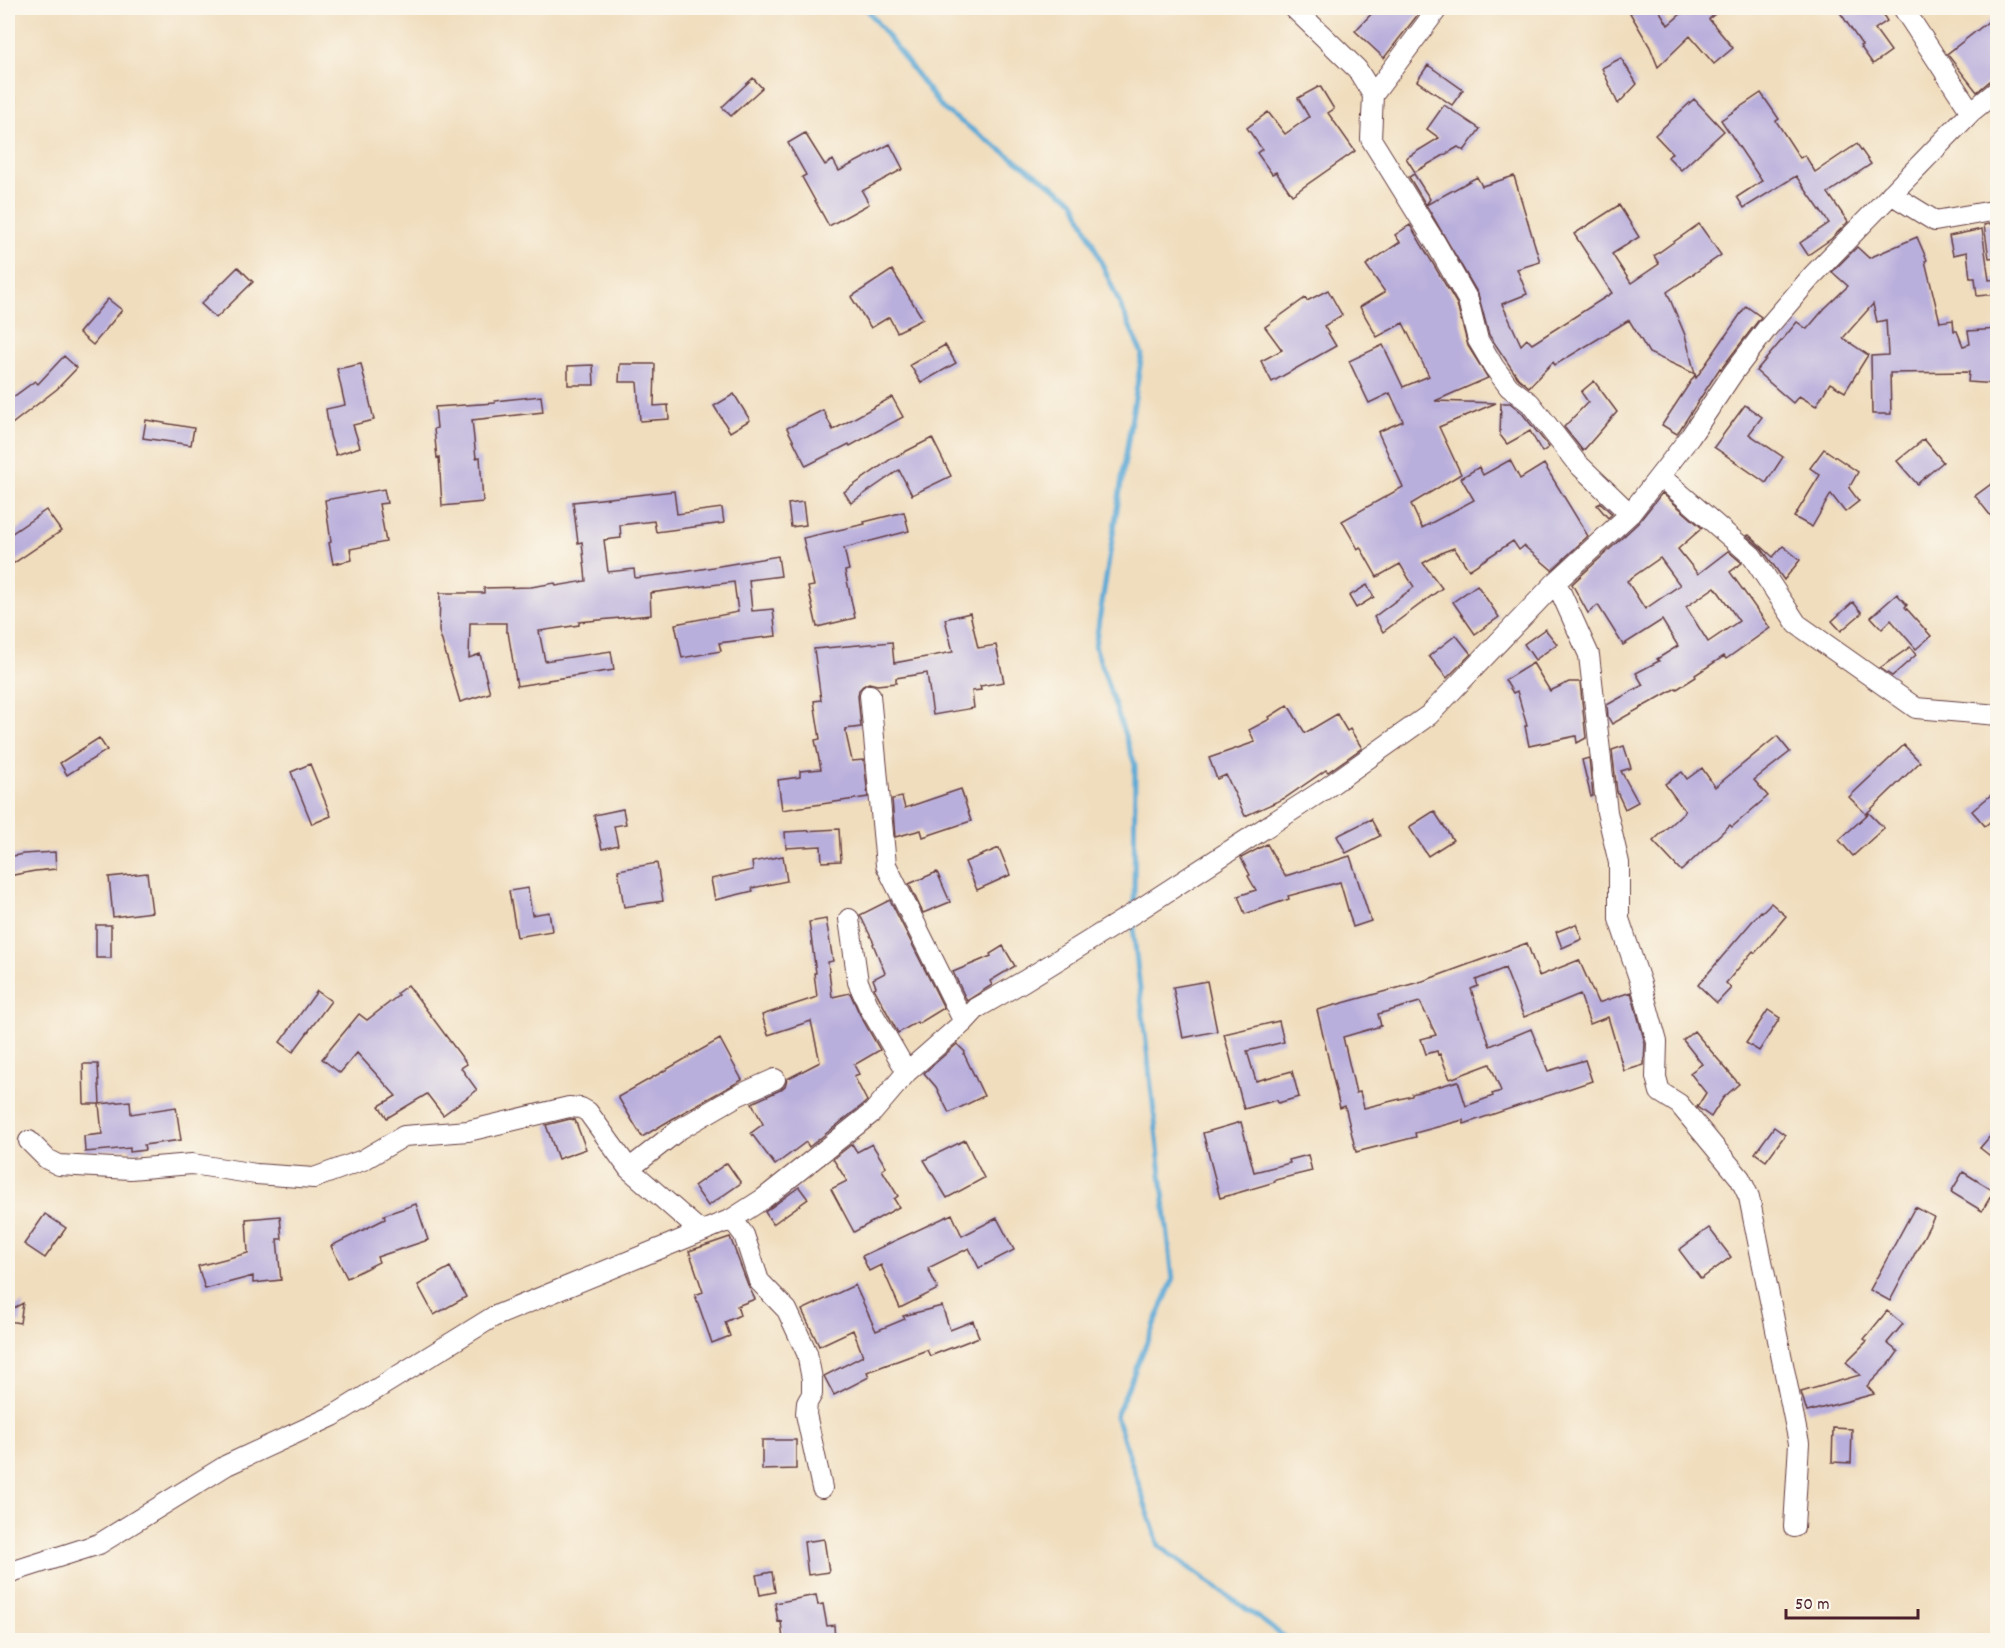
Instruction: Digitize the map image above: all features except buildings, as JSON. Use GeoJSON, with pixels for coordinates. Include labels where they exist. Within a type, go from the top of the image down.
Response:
{"type":"FeatureCollection","features":[{"type":"Feature","properties":{"kind":"street"},"geometry":{"type":"LineString","coordinates":[[1294,8],[1357,69],[1373,95]]}},
{"type":"Feature","properties":{"kind":"street"},"geometry":{"type":"LineString","coordinates":[[1438,8],[1373,95],[1371,139],[1468,300],[1478,340],[1494,367],[1509,387],[1530,403],[1576,462],[1630,514]]}},
{"type":"Feature","properties":{"kind":"street"},"geometry":{"type":"LineString","coordinates":[[1903,8],[1971,112]]}},
{"type":"Feature","properties":{"kind":"street"},"geometry":{"type":"LineString","coordinates":[[8,1573],[99,1544],[227,1465],[333,1416],[493,1317],[732,1219],[763,1199],[873,1112],[907,1072],[977,1008],[1154,900],[1325,789],[1429,714],[1556,582],[1630,514],[1768,327],[1812,276],[1971,112],[1998,90]]}},
{"type":"Feature","properties":{"kind":"street"},"geometry":{"type":"LineString","coordinates":[[1891,194],[1935,221],[1998,210]]}},
{"type":"Feature","properties":{"kind":"street"},"geometry":{"type":"LineString","coordinates":[[1660,476],[1752,556],[1797,624],[1916,708],[1998,715]]}},
{"type":"Feature","properties":{"kind":"street"},"geometry":{"type":"LineString","coordinates":[[1556,582],[1589,656],[1607,812],[1619,863],[1619,919],[1641,984],[1657,1042],[1656,1077],[1660,1092],[1679,1104],[1740,1178],[1749,1197],[1800,1443],[1794,1527]]}},
{"type":"Feature","properties":{"kind":"street"},"geometry":{"type":"LineString","coordinates":[[870,695],[886,865],[964,1022]]}},
{"type":"Feature","properties":{"kind":"street"},"geometry":{"type":"LineString","coordinates":[[849,919],[858,982],[869,1008],[907,1072]]}},
{"type":"Feature","properties":{"kind":"street"},"geometry":{"type":"LineString","coordinates":[[628,1169],[680,1129],[737,1096],[775,1079]]}},
{"type":"Feature","properties":{"kind":"street"},"geometry":{"type":"LineString","coordinates":[[29,1141],[47,1160],[59,1165],[130,1169],[192,1164],[256,1174],[314,1178],[363,1160],[404,1136],[468,1131],[569,1107],[581,1108],[588,1112],[628,1169],[700,1231]]}},
{"type":"Feature","properties":{"kind":"street"},"geometry":{"type":"LineString","coordinates":[[732,1219],[744,1235],[759,1281],[787,1310],[807,1353],[812,1379],[812,1394],[807,1403],[806,1414],[822,1488]]}},
{"type":"Feature","properties":{"kind":"waterway"},"geometry":{"type":"LineString","coordinates":[[866,8],[943,109],[1074,201],[1142,354],[1095,646],[1135,765],[1134,907]]}},
{"type":"Feature","properties":{"kind":"waterway"},"geometry":{"type":"LineString","coordinates":[[1134,919],[1134,936],[1173,1280],[1116,1416],[1159,1546],[1289,1640]]}}]}
